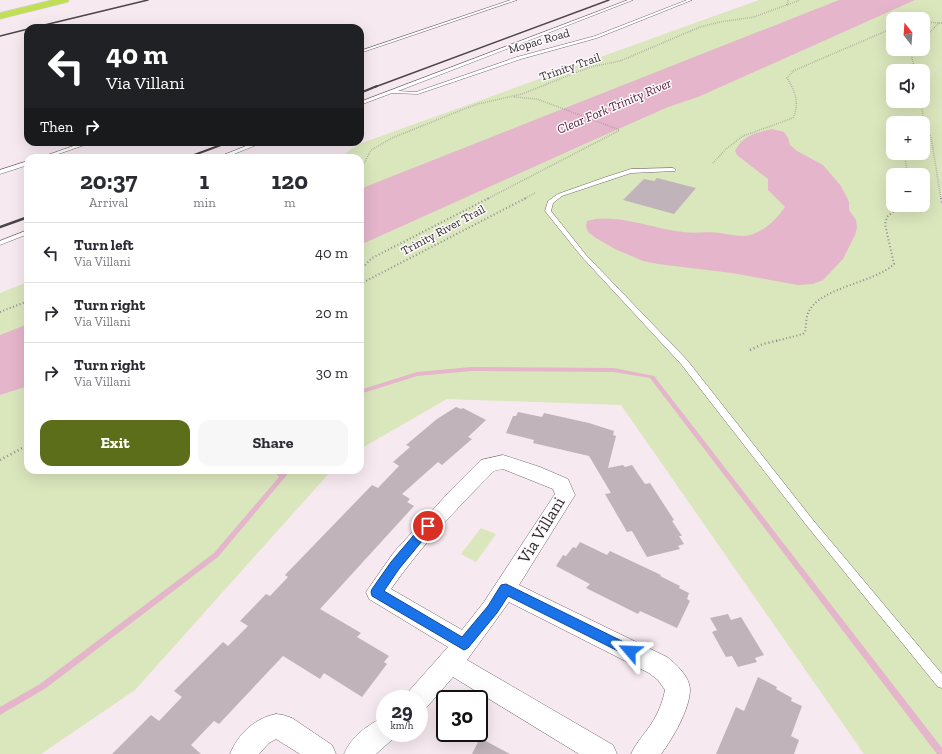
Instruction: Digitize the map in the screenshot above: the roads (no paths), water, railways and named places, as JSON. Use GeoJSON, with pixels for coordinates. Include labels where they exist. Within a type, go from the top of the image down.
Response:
{"type":"FeatureCollection","features":[{"type":"Feature","properties":{"kind":"highway"},"geometry":{"type":"LineString","coordinates":[[0,8],[33,0]]}},
{"type":"Feature","properties":{"kind":"highway"},"geometry":{"type":"LineString","coordinates":[[0,16],[64,0]]}},
{"type":"Feature","properties":{"kind":"street","name":"Via Villani"},"geometry":{"type":"LineString","coordinates":[[426,690],[457,654],[506,589],[565,495],[560,484],[533,472],[503,462],[488,465],[418,536],[376,592],[457,654]]}},
{"type":"Feature","properties":{"kind":"street"},"geometry":{"type":"LineString","coordinates":[[506,589],[658,665],[669,674],[678,688],[676,700],[666,725],[657,740],[644,754]]}},
{"type":"Feature","properties":{"kind":"street"},"geometry":{"type":"LineString","coordinates":[[457,654],[604,754]]}},
{"type":"Feature","properties":{"kind":"street"},"geometry":{"type":"LineString","coordinates":[[243,754],[261,732],[276,726],[283,727],[323,754]]}},
{"type":"Feature","properties":{"kind":"street"},"geometry":{"type":"LineString","coordinates":[[357,754],[376,737]]}},
{"type":"Feature","properties":{"kind":"lane"},"geometry":{"type":"LineString","coordinates":[[364,51],[515,0]]}},
{"type":"Feature","properties":{"kind":"lane","name":"Mopac Road"},"geometry":{"type":"LineString","coordinates":[[364,102],[631,0]]}},
{"type":"Feature","properties":{"kind":"lane","name":"Mopac Road"},"geometry":{"type":"LineString","coordinates":[[392,92],[416,93],[519,58],[596,36],[690,0]]}},
{"type":"Feature","properties":{"kind":"lane"},"geometry":{"type":"LineString","coordinates":[[54,154],[78,146]]}},
{"type":"Feature","properties":{"kind":"lane"},"geometry":{"type":"LineString","coordinates":[[230,154],[250,146]]}},
{"type":"Feature","properties":{"kind":"lane"},"geometry":{"type":"LineString","coordinates":[[0,172],[24,164]]}},
{"type":"Feature","properties":{"kind":"lane"},"geometry":{"type":"LineString","coordinates":[[673,170],[631,171],[608,178],[560,195],[550,202],[548,211],[584,256],[684,362],[810,523],[942,683]]}},
{"type":"Feature","properties":{"kind":"lane"},"geometry":{"type":"LineString","coordinates":[[0,242],[24,233]]}},
{"type":"Feature","properties":{"kind":"water","name":"Clear Fork Trinity River"},"geometry":{"type":"Polygon","coordinates":[[[839,0],[915,0],[698,97],[668,107],[364,243],[364,187],[839,0]]]}},
{"type":"Feature","properties":{"kind":"water"},"geometry":{"type":"Polygon","coordinates":[[[772,129],[784,132],[790,145],[797,151],[823,165],[841,186],[849,202],[849,210],[856,220],[857,228],[855,235],[843,259],[823,280],[813,284],[798,285],[732,273],[643,261],[615,249],[588,232],[586,226],[587,221],[609,218],[688,233],[715,232],[744,236],[762,230],[773,222],[785,207],[768,190],[768,179],[737,155],[735,151],[746,138],[772,129]]]}},
{"type":"Feature","properties":{"kind":"water"},"geometry":{"type":"Polygon","coordinates":[[[24,326],[24,387],[0,395],[0,335],[24,326]]]}},
{"type":"Feature","properties":{"kind":"waterway"},"geometry":{"type":"LineString","coordinates":[[364,391],[417,374],[471,369],[614,370],[652,377],[942,754]]}},
{"type":"Feature","properties":{"kind":"waterway"},"geometry":{"type":"LineString","coordinates":[[0,711],[43,686],[216,555],[285,474]]}},
{"type":"Feature","properties":{"kind":"railway"},"geometry":{"type":"LineString","coordinates":[[49,24],[148,0]]}},
{"type":"Feature","properties":{"kind":"railway"},"geometry":{"type":"LineString","coordinates":[[375,87],[609,0]]}},
{"type":"Feature","properties":{"kind":"railway"},"geometry":{"type":"LineString","coordinates":[[0,36],[24,30]]}},
{"type":"Feature","properties":{"kind":"railway"},"geometry":{"type":"LineString","coordinates":[[364,91],[377,86]]}},
{"type":"Feature","properties":{"kind":"railway"},"geometry":{"type":"LineString","coordinates":[[197,154],[218,146]]}},
{"type":"Feature","properties":{"kind":"railway"},"geometry":{"type":"LineString","coordinates":[[0,227],[24,218]]}}]}
